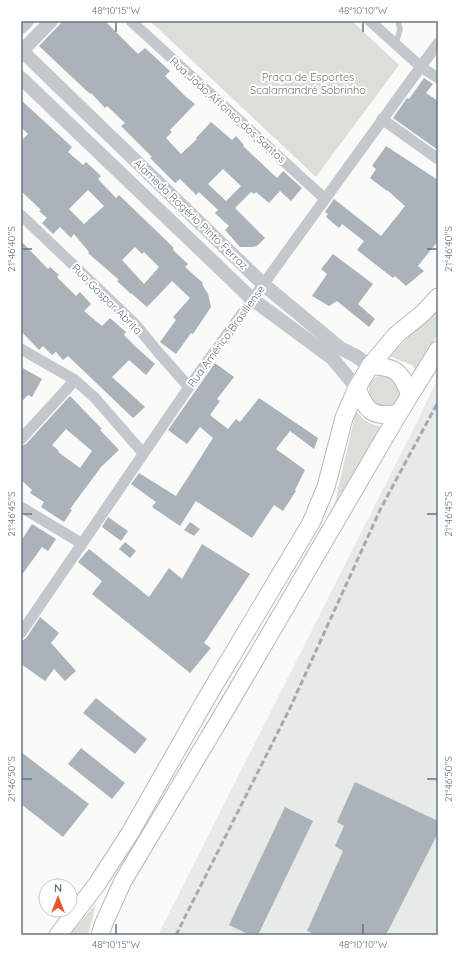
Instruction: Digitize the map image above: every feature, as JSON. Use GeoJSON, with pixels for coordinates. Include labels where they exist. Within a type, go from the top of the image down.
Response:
{"type":"FeatureCollection","features":[{"type":"Feature","properties":{"kind":"main road"},"geometry":{"type":"LineString","coordinates":[[58,935],[97,884],[130,833],[206,699],[311,524],[326,487],[344,418],[357,388],[370,366],[396,335],[423,313],[438,297]]}},
{"type":"Feature","properties":{"kind":"main road"},"geometry":{"type":"LineString","coordinates":[[100,935],[123,881],[399,413],[438,350]]}},
{"type":"Feature","properties":{"kind":"main road"},"geometry":{"type":"LineString","coordinates":[[370,366],[384,366],[395,371],[403,378],[410,395]]}},
{"type":"Feature","properties":{"kind":"main road"},"geometry":{"type":"LineString","coordinates":[[357,388],[362,402],[375,414],[387,415],[399,413]]}},
{"type":"Feature","properties":{"kind":"street"},"geometry":{"type":"LineString","coordinates":[[21,27],[26,21]]}},
{"type":"Feature","properties":{"kind":"street"},"geometry":{"type":"LineString","coordinates":[[21,51],[51,21]]}},
{"type":"Feature","properties":{"kind":"street","name":"Rua João Affonso dos Santos"},"geometry":{"type":"LineString","coordinates":[[130,21],[325,199]]}},
{"type":"Feature","properties":{"kind":"street"},"geometry":{"type":"LineString","coordinates":[[371,21],[421,67],[438,78]]}},
{"type":"Feature","properties":{"kind":"street","name":"Rua Américo Brasiliense"},"geometry":{"type":"LineString","coordinates":[[21,633],[189,387],[438,43]]}},
{"type":"Feature","properties":{"kind":"street","name":"Alameda Rogério Pinto Ferraz"},"geometry":{"type":"LineString","coordinates":[[21,51],[263,284],[340,348],[356,356],[370,366]]}},
{"type":"Feature","properties":{"kind":"street","name":"Alameda Rogério Pinto Ferraz"},"geometry":{"type":"LineString","coordinates":[[21,78],[252,299],[332,358],[357,388]]}},
{"type":"Feature","properties":{"kind":"street"},"geometry":{"type":"LineString","coordinates":[[382,119],[438,159]]}},
{"type":"Feature","properties":{"kind":"street","name":"Rua Gaspar Abrita"},"geometry":{"type":"LineString","coordinates":[[21,215],[135,324],[189,387]]}},
{"type":"Feature","properties":{"kind":"street"},"geometry":{"type":"LineString","coordinates":[[21,349],[74,380],[95,398],[143,453]]}},
{"type":"Feature","properties":{"kind":"street"},"geometry":{"type":"LineString","coordinates":[[21,439],[74,380]]}},
{"type":"Feature","properties":{"kind":"street"},"geometry":{"type":"LineString","coordinates":[[21,507],[82,543]]}},
{"type":"Feature","properties":{"kind":"lane"},"geometry":{"type":"LineString","coordinates":[[396,44],[400,29],[398,21]]}},
{"type":"Feature","properties":{"kind":"shaded area"},"geometry":{"type":"Polygon","coordinates":[[[438,378],[438,935],[158,935],[419,418],[438,378]]]}},
{"type":"Feature","properties":{"kind":"green space","name":"Praça de Esportes Scalamandré Sobrinho"},"geometry":{"type":"Polygon","coordinates":[[[150,21],[352,21],[399,65],[316,177],[150,21]]]}},
{"type":"Feature","properties":{"kind":"green space"},"geometry":{"type":"Polygon","coordinates":[[[438,309],[438,334],[417,373],[412,365],[389,356],[438,309]]]}},
{"type":"Feature","properties":{"kind":"green space"},"geometry":{"type":"Polygon","coordinates":[[[383,374],[389,375],[402,386],[400,403],[389,409],[374,404],[369,390],[369,386],[373,379],[383,374]]]}},
{"type":"Feature","properties":{"kind":"green space"},"geometry":{"type":"Polygon","coordinates":[[[356,411],[362,418],[369,422],[385,427],[333,511],[356,411]]]}},
{"type":"Feature","properties":{"kind":"green space"},"geometry":{"type":"Polygon","coordinates":[[[96,904],[88,935],[69,935],[96,904]]]}},
{"type":"Feature","properties":{"kind":"building"},"geometry":{"type":"Polygon","coordinates":[[[63,21],[105,21],[138,54],[145,48],[170,71],[165,76],[195,104],[170,130],[172,132],[166,138],[181,154],[197,139],[196,138],[211,122],[232,140],[236,136],[244,145],[243,146],[277,178],[283,171],[302,188],[291,201],[280,191],[269,203],[256,192],[254,194],[251,192],[235,208],[265,238],[257,246],[240,247],[225,230],[229,226],[215,213],[218,210],[199,192],[196,195],[180,179],[175,183],[121,126],[125,123],[107,106],[105,108],[91,93],[90,94],[39,46],[63,21]],[[223,169],[208,184],[226,201],[241,186],[223,169]]]}},
{"type":"Feature","properties":{"kind":"building"},"geometry":{"type":"Polygon","coordinates":[[[424,78],[433,84],[426,93],[438,101],[438,150],[393,118],[424,78]]]}},
{"type":"Feature","properties":{"kind":"building"},"geometry":{"type":"Polygon","coordinates":[[[21,100],[72,147],[68,152],[83,165],[86,162],[101,176],[98,179],[116,198],[119,195],[174,248],[173,250],[188,264],[185,267],[203,283],[202,284],[208,294],[211,307],[193,334],[191,333],[176,354],[160,342],[176,320],[173,317],[190,298],[172,281],[147,307],[131,294],[117,281],[119,280],[88,253],[89,252],[74,234],[71,238],[60,227],[53,234],[42,223],[47,218],[39,211],[41,210],[21,191],[21,141],[28,134],[21,127],[21,100]],[[88,190],[69,209],[84,224],[104,206],[88,190]],[[135,247],[122,260],[144,284],[159,267],[144,252],[142,254],[135,247]]]}},
{"type":"Feature","properties":{"kind":"building"},"geometry":{"type":"Polygon","coordinates":[[[386,146],[438,180],[438,241],[418,266],[424,271],[406,286],[395,276],[393,278],[357,250],[364,241],[342,224],[339,228],[326,217],[328,214],[325,212],[334,199],[381,236],[405,206],[387,190],[370,178],[376,169],[372,166],[386,146]]]}},
{"type":"Feature","properties":{"kind":"building"},"geometry":{"type":"Polygon","coordinates":[[[21,241],[48,269],[50,267],[59,275],[57,277],[76,296],[80,292],[91,304],[84,311],[102,326],[110,318],[126,332],[124,335],[155,364],[146,375],[129,360],[112,377],[145,407],[133,418],[68,356],[63,360],[56,352],[52,355],[43,346],[39,350],[21,331],[21,241]]]}},
{"type":"Feature","properties":{"kind":"building"},"geometry":{"type":"Polygon","coordinates":[[[333,254],[373,284],[358,304],[375,319],[369,327],[337,301],[329,306],[312,296],[327,274],[321,269],[333,254]]]}},
{"type":"Feature","properties":{"kind":"building"},"geometry":{"type":"Polygon","coordinates":[[[215,363],[234,377],[217,399],[220,401],[210,415],[228,429],[236,419],[240,422],[259,398],[318,438],[314,449],[290,431],[276,449],[305,470],[295,490],[296,491],[283,511],[274,505],[252,538],[196,501],[180,526],[152,507],[156,502],[131,484],[139,473],[176,496],[213,438],[200,427],[187,444],[168,430],[215,363]]]}},
{"type":"Feature","properties":{"kind":"building"},"geometry":{"type":"Polygon","coordinates":[[[21,367],[42,379],[32,397],[28,395],[21,402],[21,367]]]}},
{"type":"Feature","properties":{"kind":"building"},"geometry":{"type":"Polygon","coordinates":[[[70,396],[102,429],[100,430],[119,450],[101,467],[70,509],[72,510],[64,522],[41,507],[44,502],[30,493],[32,490],[21,480],[21,446],[26,444],[70,396]],[[66,429],[52,445],[59,451],[58,452],[80,468],[92,451],[66,429]]]}},
{"type":"Feature","properties":{"kind":"building"},"geometry":{"type":"Polygon","coordinates":[[[108,517],[128,531],[121,541],[102,527],[108,517]]]}},
{"type":"Feature","properties":{"kind":"building"},"geometry":{"type":"Polygon","coordinates":[[[190,522],[200,529],[194,536],[184,530],[190,522]]]}},
{"type":"Feature","properties":{"kind":"building"},"geometry":{"type":"Polygon","coordinates":[[[32,524],[56,539],[48,551],[42,547],[21,576],[21,541],[32,524]]]}},
{"type":"Feature","properties":{"kind":"building"},"geometry":{"type":"Polygon","coordinates":[[[125,542],[136,551],[130,558],[119,549],[125,542]]]}},
{"type":"Feature","properties":{"kind":"building"},"geometry":{"type":"Polygon","coordinates":[[[202,544],[250,574],[204,643],[211,648],[190,673],[92,594],[102,581],[78,562],[89,549],[149,597],[169,568],[182,579],[202,544]]]}},
{"type":"Feature","properties":{"kind":"building"},"geometry":{"type":"Polygon","coordinates":[[[40,617],[59,633],[51,643],[76,671],[65,681],[54,669],[45,681],[21,664],[21,642],[27,637],[40,617]]]}},
{"type":"Feature","properties":{"kind":"building"},"geometry":{"type":"Polygon","coordinates":[[[96,698],[147,739],[135,754],[83,713],[96,698]]]}},
{"type":"Feature","properties":{"kind":"building"},"geometry":{"type":"Polygon","coordinates":[[[81,748],[125,783],[112,799],[68,764],[81,748]]]}},
{"type":"Feature","properties":{"kind":"building"},"geometry":{"type":"Polygon","coordinates":[[[21,752],[89,804],[63,837],[21,804],[21,752]]]}},
{"type":"Feature","properties":{"kind":"building"},"geometry":{"type":"Polygon","coordinates":[[[355,782],[438,821],[438,833],[386,935],[317,935],[307,931],[343,851],[335,846],[344,826],[337,822],[355,782]]]}},
{"type":"Feature","properties":{"kind":"building"},"geometry":{"type":"Polygon","coordinates":[[[285,807],[313,821],[258,935],[250,935],[229,925],[285,807]]]}},
{"type":"Feature","properties":{"kind":"railway"},"geometry":{"type":"LineString","coordinates":[[176,935],[290,708],[381,508],[438,402]]}}]}
